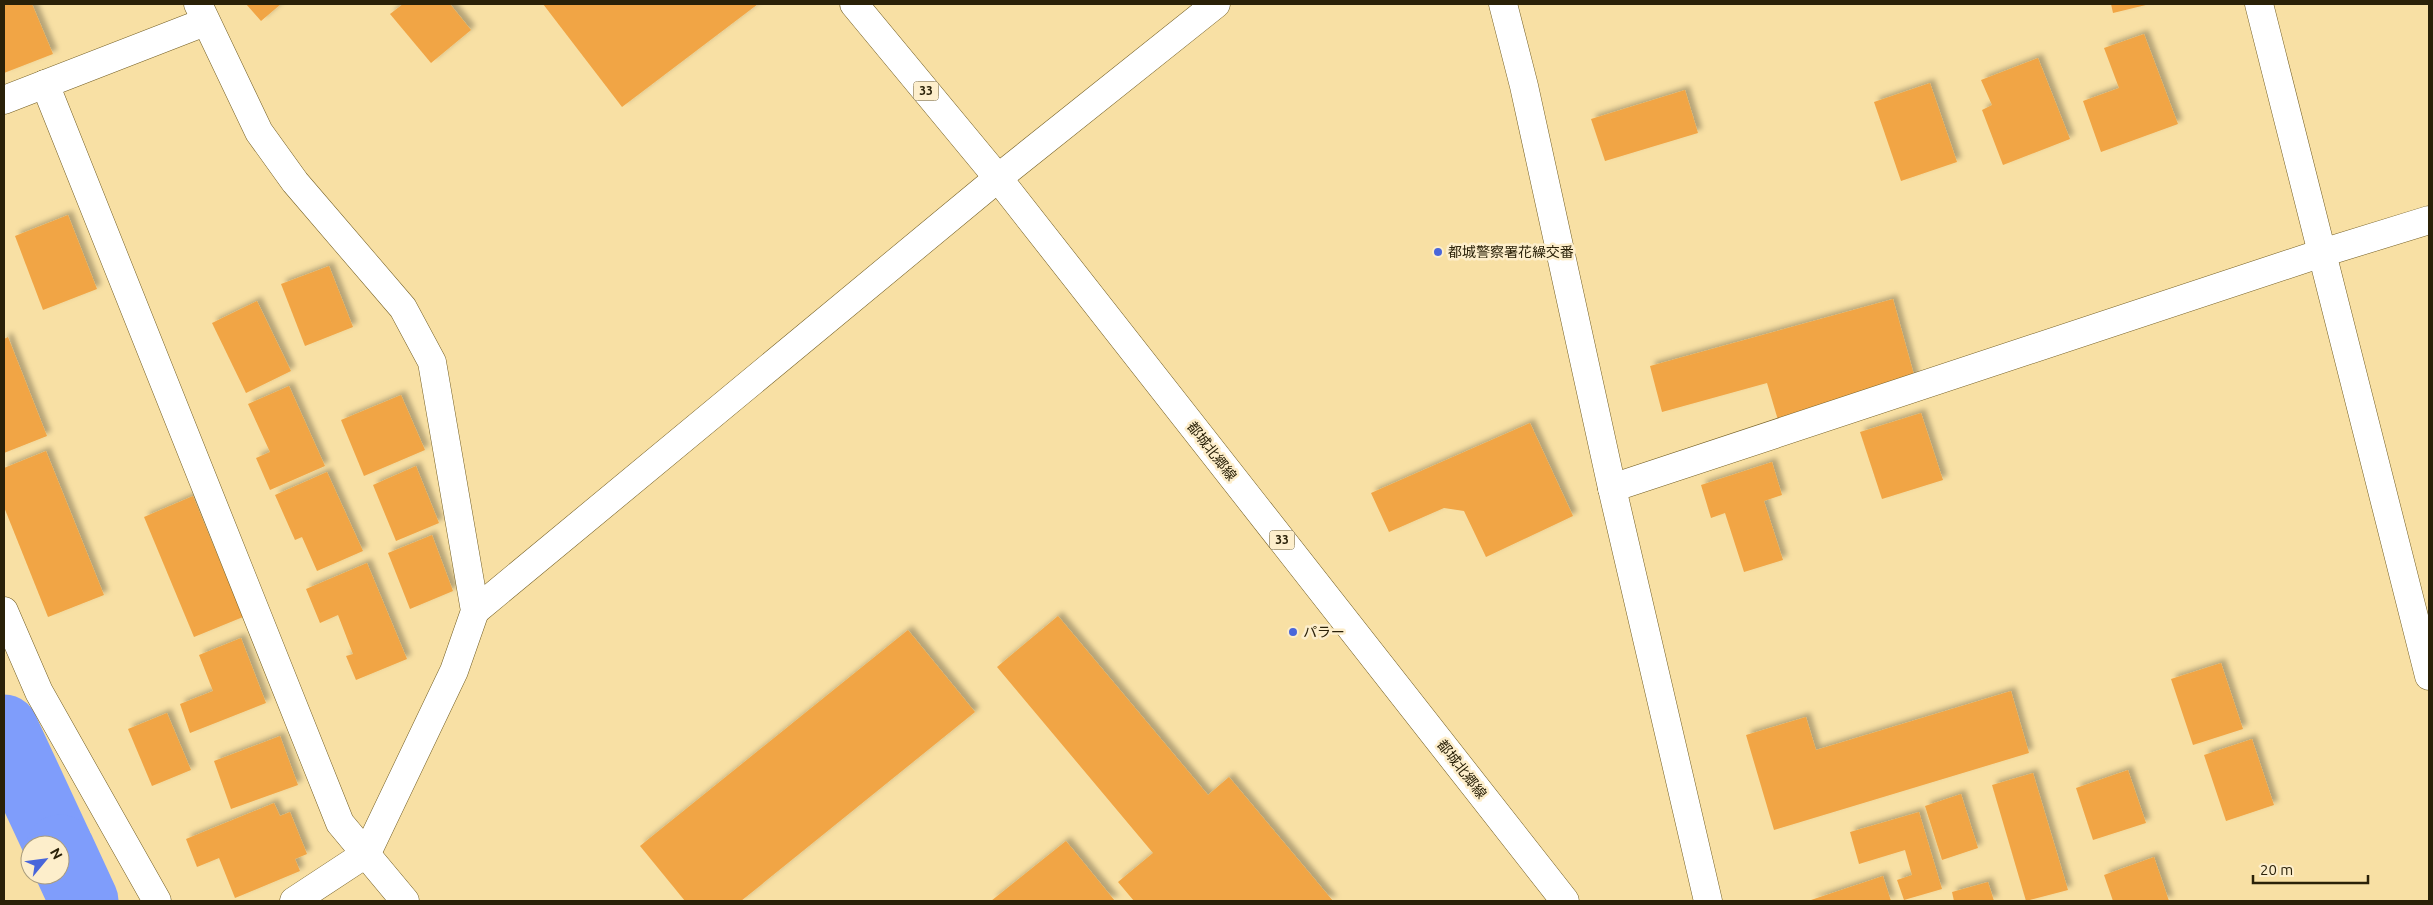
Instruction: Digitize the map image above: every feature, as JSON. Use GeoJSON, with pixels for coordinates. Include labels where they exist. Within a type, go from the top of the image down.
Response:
{"type":"FeatureCollection","features":[{"type":"Feature","properties":{"kind":"street","name":"都城北郷線"},"geometry":{"type":"LineString","coordinates":[[854,4],[998,178],[1565,901]]}},
{"type":"Feature","properties":{"kind":"street"},"geometry":{"type":"LineString","coordinates":[[475,611],[998,178],[1216,4]]}},
{"type":"Feature","properties":{"kind":"street"},"geometry":{"type":"LineString","coordinates":[[1503,4],[1524,86],[1612,488],[1639,596],[1708,901]]}},
{"type":"Feature","properties":{"kind":"street"},"geometry":{"type":"LineString","coordinates":[[2259,4],[2429,676]]}},
{"type":"Feature","properties":{"kind":"street"},"geometry":{"type":"LineString","coordinates":[[4,100],[45,84],[201,13],[259,132],[295,182],[403,308],[432,362],[475,611],[454,671],[367,853],[294,901]]}},
{"type":"Feature","properties":{"kind":"street"},"geometry":{"type":"LineString","coordinates":[[45,84],[340,824],[367,853],[405,901]]}},
{"type":"Feature","properties":{"kind":"street"},"geometry":{"type":"LineString","coordinates":[[1612,488],[2322,253],[2429,220]]}},
{"type":"Feature","properties":{"kind":"street"},"geometry":{"type":"LineString","coordinates":[[4,611],[39,692],[157,901]]}},
{"type":"Feature","properties":{"kind":"building"},"geometry":{"type":"Polygon","coordinates":[[[4,4],[32,4],[53,54],[4,73],[4,4]]]}},
{"type":"Feature","properties":{"kind":"building"},"geometry":{"type":"Polygon","coordinates":[[[246,4],[281,4],[261,21],[246,4]]]}},
{"type":"Feature","properties":{"kind":"building"},"geometry":{"type":"Polygon","coordinates":[[[403,4],[450,4],[471,30],[431,63],[390,14],[403,4]]]}},
{"type":"Feature","properties":{"kind":"building"},"geometry":{"type":"Polygon","coordinates":[[[543,4],[758,4],[622,107],[543,4]]]}},
{"type":"Feature","properties":{"kind":"building"},"geometry":{"type":"Polygon","coordinates":[[[2111,4],[2150,4],[2113,13],[2111,4]]]}},
{"type":"Feature","properties":{"kind":"building"},"geometry":{"type":"Polygon","coordinates":[[[2144,34],[2178,124],[2101,152],[2083,101],[2119,88],[2104,48],[2144,34]]]}},
{"type":"Feature","properties":{"kind":"building"},"geometry":{"type":"Polygon","coordinates":[[[2038,58],[2070,139],[2003,165],[1982,110],[1992,105],[1981,80],[2038,58]]]}},
{"type":"Feature","properties":{"kind":"building"},"geometry":{"type":"Polygon","coordinates":[[[1930,83],[1957,162],[1901,181],[1874,102],[1930,83]]]}},
{"type":"Feature","properties":{"kind":"building"},"geometry":{"type":"Polygon","coordinates":[[[1685,90],[1698,133],[1605,161],[1591,119],[1685,90]]]}},
{"type":"Feature","properties":{"kind":"building"},"geometry":{"type":"Polygon","coordinates":[[[68,215],[97,289],[43,310],[15,236],[68,215]]]}},
{"type":"Feature","properties":{"kind":"building"},"geometry":{"type":"Polygon","coordinates":[[[329,266],[353,327],[305,346],[281,284],[329,266]]]}},
{"type":"Feature","properties":{"kind":"building"},"geometry":{"type":"Polygon","coordinates":[[[1893,299],[1916,382],[1778,420],[1767,383],[1662,412],[1650,366],[1893,299]]]}},
{"type":"Feature","properties":{"kind":"building"},"geometry":{"type":"Polygon","coordinates":[[[257,301],[291,371],[246,393],[212,323],[257,301]]]}},
{"type":"Feature","properties":{"kind":"building"},"geometry":{"type":"Polygon","coordinates":[[[8,337],[47,436],[4,453],[4,339],[8,337]]]}},
{"type":"Feature","properties":{"kind":"building"},"geometry":{"type":"Polygon","coordinates":[[[289,386],[325,466],[270,490],[256,458],[270,452],[248,404],[289,386]]]}},
{"type":"Feature","properties":{"kind":"building"},"geometry":{"type":"Polygon","coordinates":[[[401,395],[425,450],[364,476],[341,420],[401,395]]]}},
{"type":"Feature","properties":{"kind":"building"},"geometry":{"type":"Polygon","coordinates":[[[1921,413],[1943,480],[1882,499],[1860,432],[1921,413]]]}},
{"type":"Feature","properties":{"kind":"building"},"geometry":{"type":"Polygon","coordinates":[[[1530,423],[1573,516],[1486,557],[1464,511],[1444,508],[1389,532],[1371,493],[1530,423]]]}},
{"type":"Feature","properties":{"kind":"building"},"geometry":{"type":"Polygon","coordinates":[[[46,451],[104,595],[48,617],[4,507],[4,468],[46,451]]]}},
{"type":"Feature","properties":{"kind":"building"},"geometry":{"type":"Polygon","coordinates":[[[1772,462],[1782,495],[1764,501],[1783,560],[1744,572],[1725,513],[1711,518],[1701,485],[1772,462]]]}},
{"type":"Feature","properties":{"kind":"building"},"geometry":{"type":"Polygon","coordinates":[[[416,466],[439,523],[396,541],[373,485],[416,466]]]}},
{"type":"Feature","properties":{"kind":"building"},"geometry":{"type":"Polygon","coordinates":[[[327,472],[363,551],[317,571],[302,537],[295,540],[275,495],[327,472]]]}},
{"type":"Feature","properties":{"kind":"building"},"geometry":{"type":"Polygon","coordinates":[[[193,496],[243,617],[194,637],[144,517],[193,496]]]}},
{"type":"Feature","properties":{"kind":"building"},"geometry":{"type":"Polygon","coordinates":[[[432,535],[453,591],[410,609],[388,553],[432,535]]]}},
{"type":"Feature","properties":{"kind":"building"},"geometry":{"type":"Polygon","coordinates":[[[367,563],[407,659],[356,680],[346,656],[353,654],[338,615],[320,623],[306,589],[367,563]]]}},
{"type":"Feature","properties":{"kind":"building"},"geometry":{"type":"Polygon","coordinates":[[[1058,616],[1208,795],[1229,777],[1333,901],[1134,901],[1118,882],[1153,853],[997,667],[1058,616]]]}},
{"type":"Feature","properties":{"kind":"building"},"geometry":{"type":"Polygon","coordinates":[[[908,630],[975,712],[741,901],[685,901],[640,846],[908,630]]]}},
{"type":"Feature","properties":{"kind":"building"},"geometry":{"type":"Polygon","coordinates":[[[241,638],[266,703],[190,733],[180,704],[213,691],[199,655],[241,638]]]}},
{"type":"Feature","properties":{"kind":"building"},"geometry":{"type":"Polygon","coordinates":[[[2221,663],[2243,729],[2193,745],[2171,679],[2221,663]]]}},
{"type":"Feature","properties":{"kind":"building"},"geometry":{"type":"Polygon","coordinates":[[[2011,691],[2029,753],[1774,830],[1746,735],[1806,717],[1816,750],[2011,691]]]}},
{"type":"Feature","properties":{"kind":"building"},"geometry":{"type":"Polygon","coordinates":[[[167,713],[191,770],[152,786],[128,729],[167,713]]]}},
{"type":"Feature","properties":{"kind":"building"},"geometry":{"type":"Polygon","coordinates":[[[280,736],[298,785],[231,809],[214,761],[280,736]]]}},
{"type":"Feature","properties":{"kind":"building"},"geometry":{"type":"Polygon","coordinates":[[[2252,739],[2274,805],[2226,821],[2204,755],[2252,739]]]}},
{"type":"Feature","properties":{"kind":"building"},"geometry":{"type":"Polygon","coordinates":[[[2128,770],[2146,823],[2093,840],[2076,788],[2128,770]]]}},
{"type":"Feature","properties":{"kind":"building"},"geometry":{"type":"Polygon","coordinates":[[[2033,773],[2068,890],[2026,901],[1992,785],[2033,773]]]}},
{"type":"Feature","properties":{"kind":"building"},"geometry":{"type":"Polygon","coordinates":[[[1961,794],[1978,848],[1942,860],[1925,806],[1961,794]]]}},
{"type":"Feature","properties":{"kind":"building"},"geometry":{"type":"Polygon","coordinates":[[[274,803],[280,816],[290,812],[307,854],[295,859],[300,871],[235,898],[219,858],[197,867],[186,839],[274,803]]]}},
{"type":"Feature","properties":{"kind":"building"},"geometry":{"type":"Polygon","coordinates":[[[1919,812],[1942,889],[1904,900],[1897,880],[1912,875],[1905,850],[1859,864],[1850,832],[1919,812]]]}},
{"type":"Feature","properties":{"kind":"building"},"geometry":{"type":"Polygon","coordinates":[[[1066,841],[1115,901],[991,901],[1066,841]]]}},
{"type":"Feature","properties":{"kind":"building"},"geometry":{"type":"Polygon","coordinates":[[[2154,857],[2169,901],[2113,901],[2104,875],[2154,857]]]}},
{"type":"Feature","properties":{"kind":"building"},"geometry":{"type":"Polygon","coordinates":[[[1883,876],[1891,901],[1811,901],[1811,900],[1883,876]]]}},
{"type":"Feature","properties":{"kind":"building"},"geometry":{"type":"Polygon","coordinates":[[[1988,882],[1994,901],[1954,901],[1952,892],[1988,882]]]}},
{"type":"Feature","properties":{"kind":"waterway"},"geometry":{"type":"LineString","coordinates":[[4,729],[53,835]]}},
{"type":"Feature","properties":{"kind":"waterway"},"geometry":{"type":"LineString","coordinates":[[70,871],[84,901]]}},
{"type":"Feature","properties":{"kind":"place","name":"都城警察署花繰交番"},"geometry":{"type":"Point","coordinates":[1438,252]}},
{"type":"Feature","properties":{"kind":"place","name":"パラー"},"geometry":{"type":"Point","coordinates":[1293,632]}}]}
